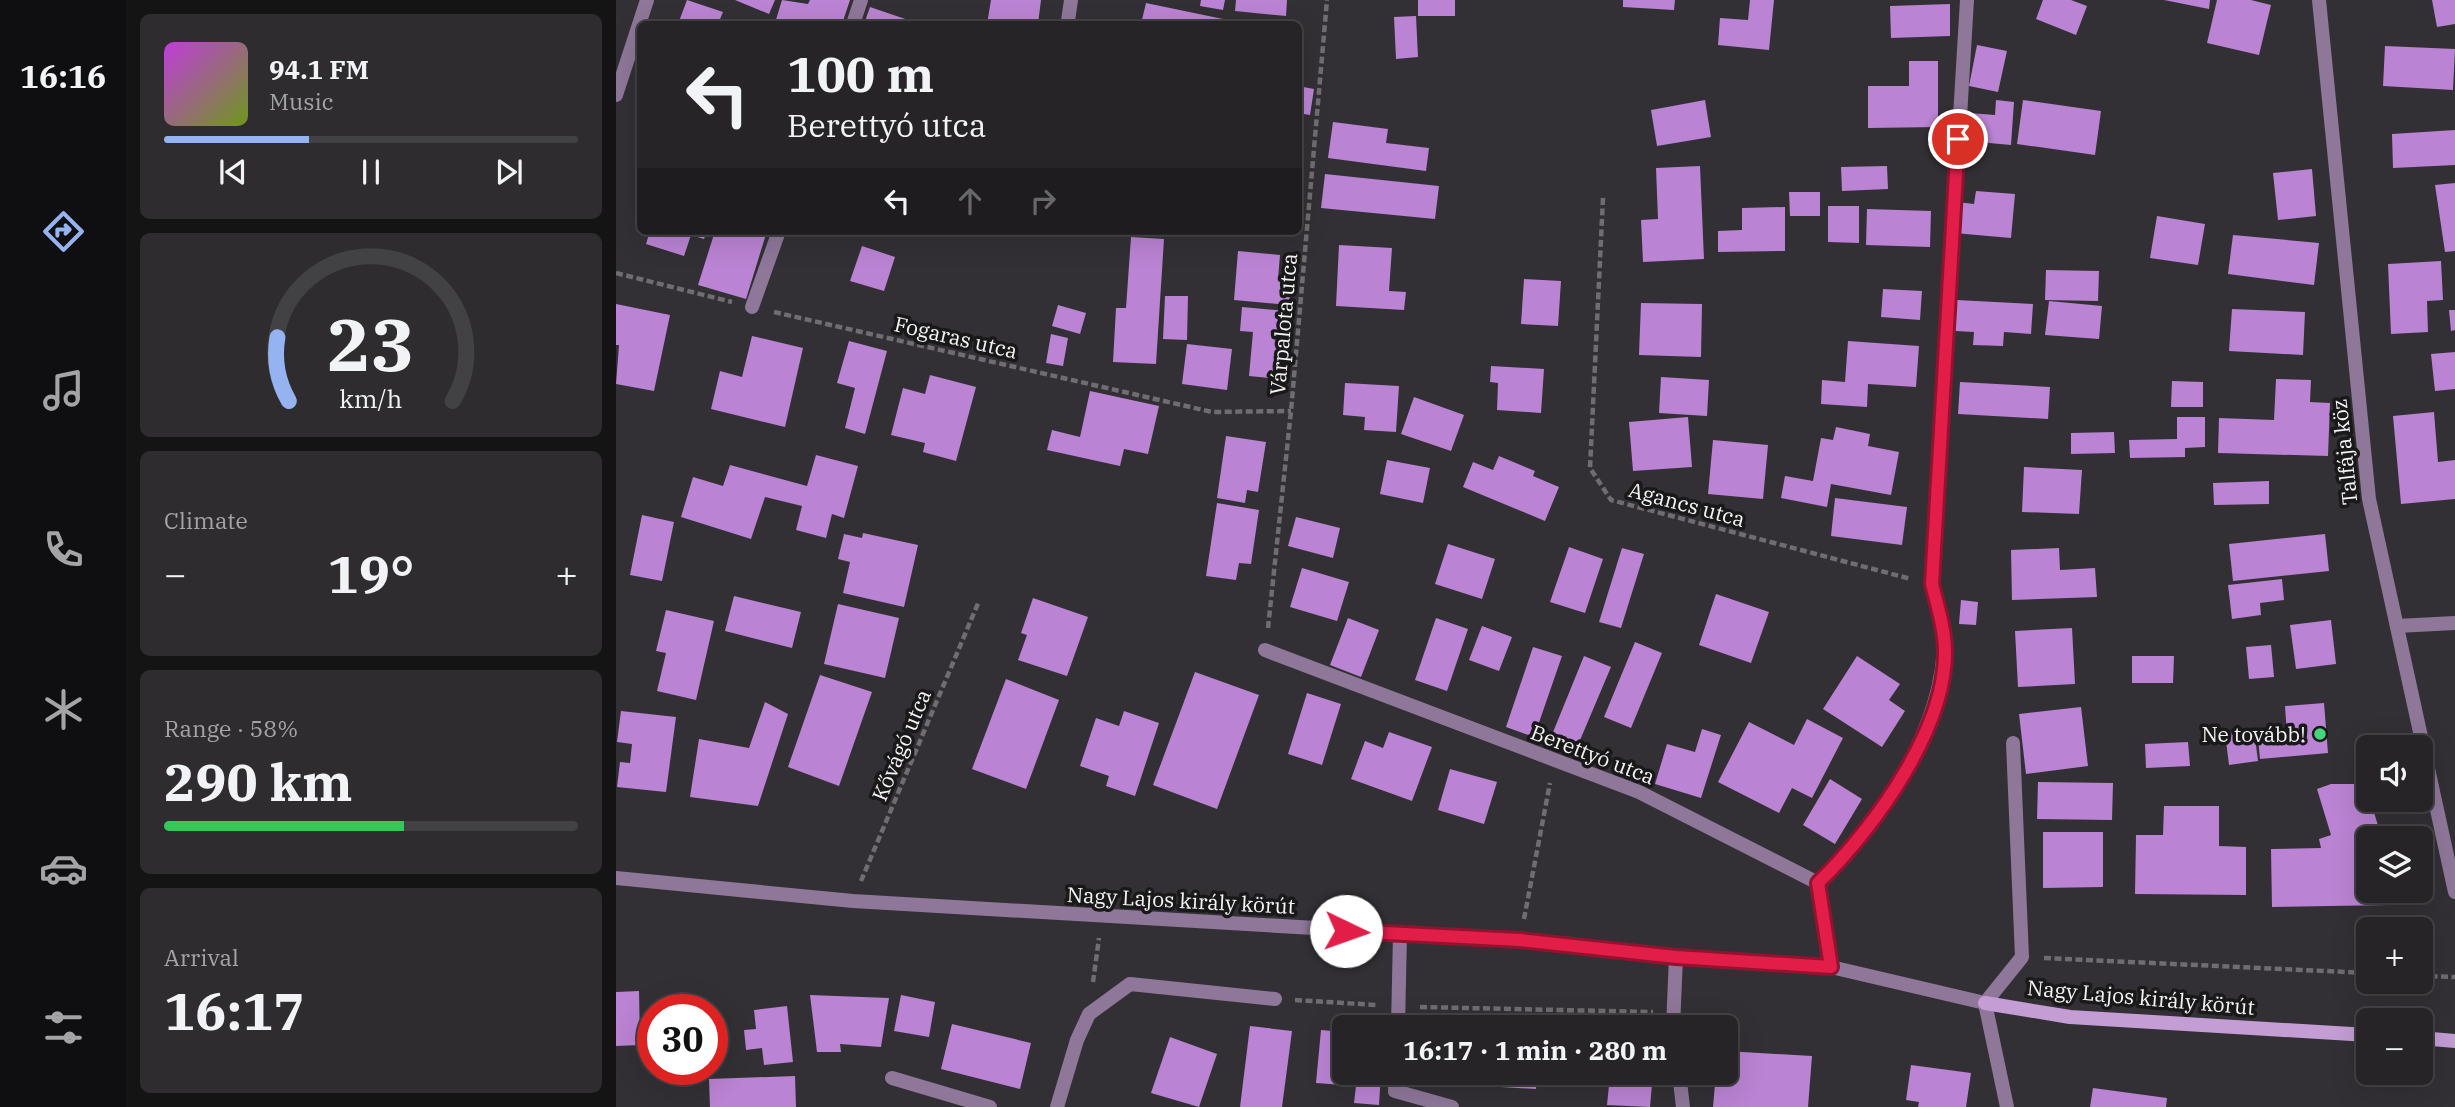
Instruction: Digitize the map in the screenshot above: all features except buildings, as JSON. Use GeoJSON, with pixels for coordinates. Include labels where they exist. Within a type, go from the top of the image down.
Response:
{"type":"FeatureCollection","features":[{"type":"Feature","properties":{"kind":"street"},"geometry":{"type":"LineString","coordinates":[[641,21],[648,0]]}},
{"type":"Feature","properties":{"kind":"street"},"geometry":{"type":"LineString","coordinates":[[854,21],[861,0]]}},
{"type":"Feature","properties":{"kind":"street"},"geometry":{"type":"LineString","coordinates":[[1068,21],[1071,0]]}},
{"type":"Feature","properties":{"kind":"street"},"geometry":{"type":"LineString","coordinates":[[1831,967],[1818,883],[1848,854],[1913,758],[1933,712],[1942,674],[1944,638],[1932,584],[1967,0]]}},
{"type":"Feature","properties":{"kind":"street","name":"Talfája köz"},"geometry":{"type":"LineString","coordinates":[[2319,0],[2369,499],[2455,892]]}},
{"type":"Feature","properties":{"kind":"street"},"geometry":{"type":"LineString","coordinates":[[616,95],[637,33]]}},
{"type":"Feature","properties":{"kind":"street"},"geometry":{"type":"LineString","coordinates":[[752,307],[778,235]]}},
{"type":"Feature","properties":{"kind":"street"},"geometry":{"type":"LineString","coordinates":[[2397,626],[2455,623]]}},
{"type":"Feature","properties":{"kind":"street","name":"Berettyó utca"},"geometry":{"type":"LineString","coordinates":[[1265,650],[1639,792],[1818,883]]}},
{"type":"Feature","properties":{"kind":"street"},"geometry":{"type":"LineString","coordinates":[[2007,1107],[1985,1003],[2022,957],[2013,743]]}},
{"type":"Feature","properties":{"kind":"street","name":"Nagy Lajos király körút"},"geometry":{"type":"LineString","coordinates":[[616,878],[853,901],[1520,940],[1676,957],[1831,967],[1985,1003],[2070,1017],[2356,1034]]}},
{"type":"Feature","properties":{"kind":"street"},"geometry":{"type":"LineString","coordinates":[[1399,1015],[1400,934]]}},
{"type":"Feature","properties":{"kind":"street"},"geometry":{"type":"LineString","coordinates":[[1671,1015],[1676,957]]}},
{"type":"Feature","properties":{"kind":"street"},"geometry":{"type":"LineString","coordinates":[[1057,1107],[1076,1040],[1089,1014],[1130,984],[1275,999]]}},
{"type":"Feature","properties":{"kind":"street"},"geometry":{"type":"LineString","coordinates":[[2433,1039],[2455,1041]]}},
{"type":"Feature","properties":{"kind":"street"},"geometry":{"type":"LineString","coordinates":[[892,1078],[990,1107]]}},
{"type":"Feature","properties":{"kind":"street"},"geometry":{"type":"LineString","coordinates":[[1395,1085],[1395,1091],[1452,1107]]}},
{"type":"Feature","properties":{"kind":"street"},"geometry":{"type":"LineString","coordinates":[[1680,1085],[1683,1107]]}},
{"type":"Feature","properties":{"kind":"path","name":"Várpalota utca"},"geometry":{"type":"LineString","coordinates":[[1265,650],[1291,411],[1327,0]]}},
{"type":"Feature","properties":{"kind":"path","name":"Agancs utca"},"geometry":{"type":"LineString","coordinates":[[1603,198],[1590,468],[1611,500],[1932,584]]}},
{"type":"Feature","properties":{"kind":"path","name":"Fogaras utca"},"geometry":{"type":"LineString","coordinates":[[616,273],[752,307],[1212,412],[1291,411]]}},
{"type":"Feature","properties":{"kind":"path","name":"Kővágó utca"},"geometry":{"type":"LineString","coordinates":[[853,901],[979,601]]}},
{"type":"Feature","properties":{"kind":"path"},"geometry":{"type":"LineString","coordinates":[[1520,940],[1554,761]]}},
{"type":"Feature","properties":{"kind":"path"},"geometry":{"type":"LineString","coordinates":[[1089,1014],[1101,917]]}},
{"type":"Feature","properties":{"kind":"path"},"geometry":{"type":"LineString","coordinates":[[2022,957],[2356,972]]}},
{"type":"Feature","properties":{"kind":"path"},"geometry":{"type":"LineString","coordinates":[[2433,976],[2455,977]]}},
{"type":"Feature","properties":{"kind":"path"},"geometry":{"type":"LineString","coordinates":[[1275,999],[1399,1006],[1671,1012]]}},
{"type":"Feature","properties":{"kind":"place","name":"Ne tovább!"},"geometry":{"type":"Point","coordinates":[2320,734]}},
{"type":"Feature","properties":{"kind":"route"},"geometry":{"type":"LineString","coordinates":[[1346,931],[1520,940],[1676,957],[1831,967],[1818,883],[1848,854],[1913,758],[1933,712],[1942,674],[1944,638],[1932,584],[1958,139]]}}]}
